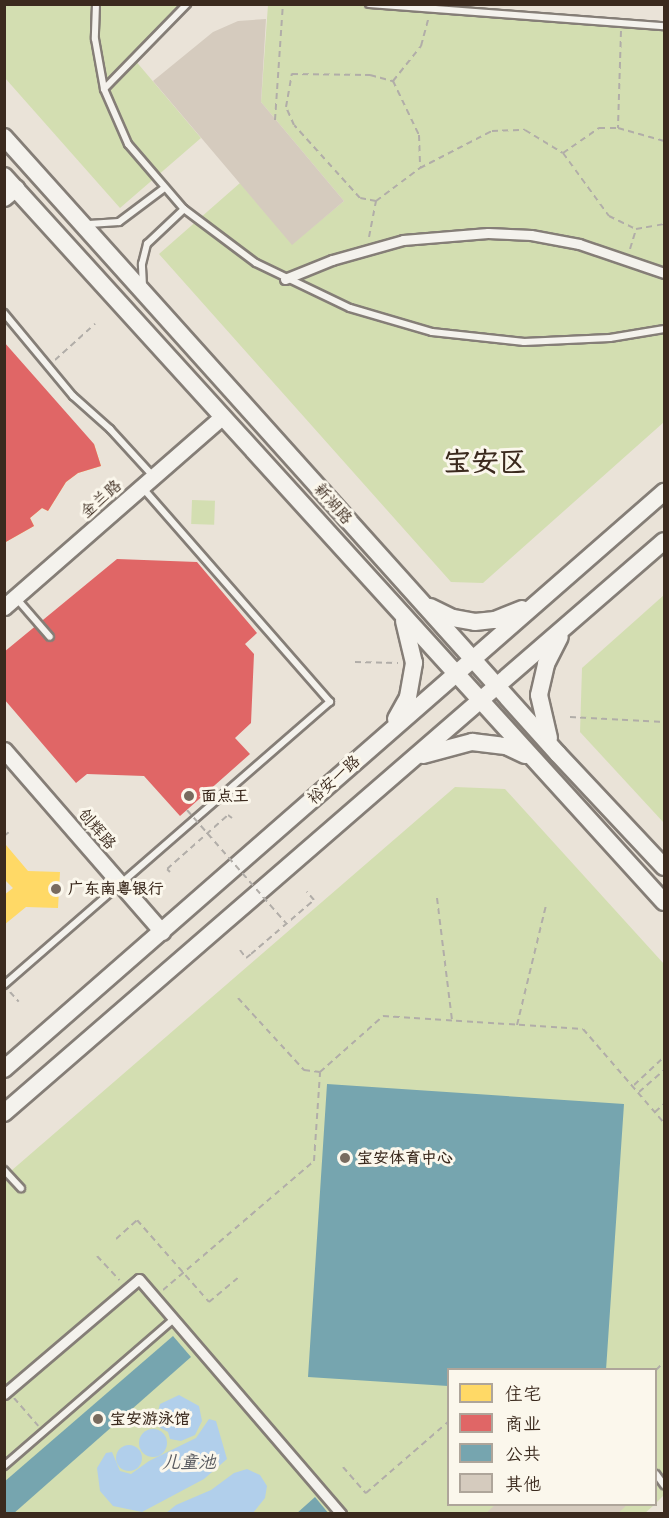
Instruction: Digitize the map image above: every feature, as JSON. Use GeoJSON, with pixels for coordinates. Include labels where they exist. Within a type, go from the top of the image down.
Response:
{"type":"FeatureCollection","features":[{"type":"Feature","properties":{"kind":"main road","name":"新湖路"},"geometry":{"type":"LineString","coordinates":[[4,137],[77,221],[558,754],[664,867]]}},
{"type":"Feature","properties":{"kind":"main road","name":"新湖路"},"geometry":{"type":"LineString","coordinates":[[8,188],[154,343],[664,902]]}},
{"type":"Feature","properties":{"kind":"main road"},"geometry":{"type":"LineString","coordinates":[[154,343],[161,347],[171,346],[177,338],[174,328]]}},
{"type":"Feature","properties":{"kind":"main road","name":"裕安一路"},"geometry":{"type":"LineString","coordinates":[[4,1069],[664,492]]}},
{"type":"Feature","properties":{"kind":"main road","name":"裕安一路"},"geometry":{"type":"LineString","coordinates":[[4,1113],[664,541]]}},
{"type":"Feature","properties":{"kind":"main road"},"geometry":{"type":"LineString","coordinates":[[417,597],[453,618],[475,622],[511,615],[544,597]]}},
{"type":"Feature","properties":{"kind":"main road"},"geometry":{"type":"LineString","coordinates":[[379,739],[401,712],[412,680],[412,646],[400,612]]}},
{"type":"Feature","properties":{"kind":"main road"},"geometry":{"type":"LineString","coordinates":[[558,754],[543,723],[539,695],[546,664],[566,627]]}},
{"type":"Feature","properties":{"kind":"main road"},"geometry":{"type":"LineString","coordinates":[[406,763],[444,747],[484,742],[517,750],[543,769]]}},
{"type":"Feature","properties":{"kind":"main road"},"geometry":{"type":"LineString","coordinates":[[576,805],[573,796],[579,788],[594,791]]}},
{"type":"Feature","properties":{"kind":"street"},"geometry":{"type":"LineString","coordinates":[[285,279],[367,249],[431,236],[488,233],[531,235],[627,257],[664,273]]}},
{"type":"Feature","properties":{"kind":"street","name":"金兰路"},"geometry":{"type":"LineString","coordinates":[[10,602],[221,418]]}},
{"type":"Feature","properties":{"kind":"street","name":"创辉路"},"geometry":{"type":"LineString","coordinates":[[4,750],[162,932]]}},
{"type":"Feature","properties":{"kind":"street"},"geometry":{"type":"LineString","coordinates":[[6,1393],[139,1279],[341,1514]]}},
{"type":"Feature","properties":{"kind":"lane"},"geometry":{"type":"LineString","coordinates":[[96,4],[95,39],[104,89],[128,144],[163,189],[184,209],[226,243],[285,279],[333,301],[391,322],[477,339],[569,342],[664,329]]}},
{"type":"Feature","properties":{"kind":"lane"},"geometry":{"type":"LineString","coordinates":[[104,89],[187,4]]}},
{"type":"Feature","properties":{"kind":"lane"},"geometry":{"type":"LineString","coordinates":[[369,4],[664,26]]}},
{"type":"Feature","properties":{"kind":"lane"},"geometry":{"type":"LineString","coordinates":[[77,221],[93,225],[120,222],[163,189]]}},
{"type":"Feature","properties":{"kind":"lane"},"geometry":{"type":"LineString","coordinates":[[145,295],[142,264],[147,244],[184,209]]}},
{"type":"Feature","properties":{"kind":"lane"},"geometry":{"type":"LineString","coordinates":[[4,313],[47,367],[148,482],[330,702],[4,985]]}},
{"type":"Feature","properties":{"kind":"lane"},"geometry":{"type":"LineString","coordinates":[[10,602],[50,637]]}},
{"type":"Feature","properties":{"kind":"lane"},"geometry":{"type":"LineString","coordinates":[[4,1170],[21,1188]]}},
{"type":"Feature","properties":{"kind":"lane"},"geometry":{"type":"LineString","coordinates":[[4,1466],[174,1319]]}},
{"type":"Feature","properties":{"kind":"path"},"geometry":{"type":"LineString","coordinates":[[275,120],[284,4]]}},
{"type":"Feature","properties":{"kind":"path"},"geometry":{"type":"LineString","coordinates":[[393,81],[421,46],[430,9]]}},
{"type":"Feature","properties":{"kind":"path"},"geometry":{"type":"LineString","coordinates":[[618,128],[621,82],[618,47],[623,23]]}},
{"type":"Feature","properties":{"kind":"path"},"geometry":{"type":"LineString","coordinates":[[376,201],[360,198],[334,167],[315,152],[294,126],[286,108],[292,74],[370,75],[393,81],[419,135],[420,168]]}},
{"type":"Feature","properties":{"kind":"path"},"geometry":{"type":"LineString","coordinates":[[563,153],[599,128],[618,128],[664,141]]}},
{"type":"Feature","properties":{"kind":"path"},"geometry":{"type":"LineString","coordinates":[[367,249],[376,201],[420,168],[492,131],[525,130],[563,153],[609,216],[636,229],[664,224]]}},
{"type":"Feature","properties":{"kind":"path"},"geometry":{"type":"LineString","coordinates":[[627,257],[636,229]]}},
{"type":"Feature","properties":{"kind":"path"},"geometry":{"type":"LineString","coordinates":[[47,367],[95,324]]}},
{"type":"Feature","properties":{"kind":"path"},"geometry":{"type":"LineString","coordinates":[[355,662],[398,663]]}},
{"type":"Feature","properties":{"kind":"path"},"geometry":{"type":"LineString","coordinates":[[570,717],[664,723]]}},
{"type":"Feature","properties":{"kind":"path"},"geometry":{"type":"LineString","coordinates":[[186,810],[286,924]]}},
{"type":"Feature","properties":{"kind":"path"},"geometry":{"type":"LineString","coordinates":[[170,872],[167,868],[228,815],[232,818]]}},
{"type":"Feature","properties":{"kind":"path"},"geometry":{"type":"LineString","coordinates":[[4,836],[9,832]]}},
{"type":"Feature","properties":{"kind":"path"},"geometry":{"type":"LineString","coordinates":[[240,950],[246,958],[314,900],[307,892]]}},
{"type":"Feature","properties":{"kind":"path"},"geometry":{"type":"LineString","coordinates":[[437,898],[452,1021]]}},
{"type":"Feature","properties":{"kind":"path"},"geometry":{"type":"LineString","coordinates":[[518,1025],[546,905]]}},
{"type":"Feature","properties":{"kind":"path"},"geometry":{"type":"LineString","coordinates":[[4,985],[19,1002]]}},
{"type":"Feature","properties":{"kind":"path"},"geometry":{"type":"LineString","coordinates":[[238,998],[304,1070],[320,1072]]}},
{"type":"Feature","properties":{"kind":"path"},"geometry":{"type":"LineString","coordinates":[[154,1297],[314,1161],[320,1072],[383,1016],[583,1029],[655,1112],[663,1118],[664,1123]]}},
{"type":"Feature","properties":{"kind":"path"},"geometry":{"type":"LineString","coordinates":[[633,1086],[664,1057]]}},
{"type":"Feature","properties":{"kind":"path"},"geometry":{"type":"LineString","coordinates":[[638,1093],[664,1070]]}},
{"type":"Feature","properties":{"kind":"path"},"geometry":{"type":"LineString","coordinates":[[655,1112],[664,1104]]}},
{"type":"Feature","properties":{"kind":"path"},"geometry":{"type":"LineString","coordinates":[[116,1239],[137,1220],[209,1302],[238,1277]]}},
{"type":"Feature","properties":{"kind":"path"},"geometry":{"type":"LineString","coordinates":[[97,1256],[127,1290]]}},
{"type":"Feature","properties":{"kind":"path"},"geometry":{"type":"LineString","coordinates":[[6,1393],[44,1432]]}},
{"type":"Feature","properties":{"kind":"path"},"geometry":{"type":"LineString","coordinates":[[343,1467],[366,1493],[447,1423]]}},
{"type":"Feature","properties":{"kind":"green space"},"geometry":{"type":"Polygon","coordinates":[[[4,5],[187,5],[134,59],[201,138],[120,208],[5,78],[4,5]]]}},
{"type":"Feature","properties":{"kind":"green space"},"geometry":{"type":"Polygon","coordinates":[[[268,5],[369,5],[664,26],[664,422],[483,583],[451,582],[159,254],[240,183],[292,244],[344,201],[261,102],[268,5]]]}},
{"type":"Feature","properties":{"kind":"green space"},"geometry":{"type":"Polygon","coordinates":[[[192,500],[215,501],[214,525],[191,524],[192,500]]]}},
{"type":"Feature","properties":{"kind":"green space"},"geometry":{"type":"Polygon","coordinates":[[[664,595],[664,823],[580,732],[582,668],[664,595]]]}},
{"type":"Feature","properties":{"kind":"green space","name":"宝安体育中心"},"geometry":{"type":"Polygon","coordinates":[[[455,787],[505,789],[664,964],[664,1495],[657,1502],[657,1368],[447,1368],[447,1506],[653,1506],[644,1514],[5,1513],[4,1177],[455,787]]]}},
{"type":"Feature","properties":{"kind":"water","name":"儿童池"},"geometry":{"type":"Polygon","coordinates":[[[179,1395],[199,1406],[202,1421],[195,1435],[181,1441],[170,1439],[168,1432],[157,1426],[156,1419],[160,1404],[179,1395]]]}},
{"type":"Feature","properties":{"kind":"water","name":"儿童池"},"geometry":{"type":"Polygon","coordinates":[[[209,1419],[216,1421],[227,1459],[204,1479],[142,1512],[113,1506],[100,1491],[97,1468],[106,1453],[112,1452],[120,1471],[131,1474],[149,1461],[196,1438],[209,1419]]]}},
{"type":"Feature","properties":{"kind":"water","name":"儿童池"},"geometry":{"type":"Polygon","coordinates":[[[153,1429],[163,1433],[167,1443],[163,1453],[153,1457],[143,1453],[139,1443],[143,1433],[153,1429]]]}},
{"type":"Feature","properties":{"kind":"water","name":"儿童池"},"geometry":{"type":"Polygon","coordinates":[[[129,1445],[139,1448],[142,1458],[139,1468],[129,1471],[119,1468],[116,1458],[119,1448],[129,1445]]]}},
{"type":"Feature","properties":{"kind":"water"},"geometry":{"type":"Polygon","coordinates":[[[247,1469],[260,1475],[267,1486],[265,1498],[253,1513],[166,1513],[176,1505],[211,1490],[234,1473],[247,1469]]]}},
{"type":"Feature","properties":{"kind":"building: 住宅"},"geometry":{"type":"Polygon","coordinates":[[[35,421],[47,426],[69,451],[94,444],[101,466],[78,473],[66,482],[48,511],[42,508],[30,518],[34,526],[4,543],[4,514],[31,503],[33,491],[49,469],[24,440],[25,427],[35,421]]]}},
{"type":"Feature","properties":{"kind":"building: 住宅"},"geometry":{"type":"Polygon","coordinates":[[[119,561],[153,562],[152,590],[189,591],[210,616],[228,601],[250,627],[230,644],[250,667],[233,682],[211,656],[196,669],[179,648],[197,633],[179,613],[150,612],[149,635],[121,634],[122,610],[88,609],[89,586],[118,587],[119,561]]]}},
{"type":"Feature","properties":{"kind":"building: 住宅"},"geometry":{"type":"Polygon","coordinates":[[[23,642],[34,654],[47,643],[77,679],[44,707],[29,690],[13,704],[4,695],[4,657],[23,642]]]}},
{"type":"Feature","properties":{"kind":"building: 住宅"},"geometry":{"type":"Polygon","coordinates":[[[234,703],[245,722],[229,735],[246,754],[212,784],[196,765],[209,754],[205,750],[176,775],[162,759],[190,735],[177,721],[197,704],[208,716],[204,719],[209,725],[234,703]]]}},
{"type":"Feature","properties":{"kind":"building: 住宅"},"geometry":{"type":"Polygon","coordinates":[[[6,845],[28,871],[60,872],[58,908],[26,907],[4,925],[4,895],[13,888],[4,879],[6,845]]]}},
{"type":"Feature","properties":{"kind":"building: 商业"},"geometry":{"type":"Polygon","coordinates":[[[4,342],[94,444],[101,466],[78,473],[66,482],[48,511],[42,508],[30,518],[34,526],[4,543],[4,342]]]}},
{"type":"Feature","properties":{"kind":"building: 商业"},"geometry":{"type":"Polygon","coordinates":[[[117,559],[197,562],[257,633],[245,644],[254,654],[251,723],[235,738],[250,754],[180,816],[144,776],[87,774],[76,783],[4,699],[4,652],[117,559]]]}},
{"type":"Feature","properties":{"kind":"building: 公共"},"geometry":{"type":"Polygon","coordinates":[[[327,1084],[624,1104],[606,1368],[447,1368],[447,1386],[308,1377],[327,1084]]]}},
{"type":"Feature","properties":{"kind":"building: 公共","name":"宝安游泳馆"},"geometry":{"type":"Polygon","coordinates":[[[173,1336],[191,1357],[13,1514],[4,1514],[4,1482],[173,1336]]]}},
{"type":"Feature","properties":{"kind":"building: 公共"},"geometry":{"type":"Polygon","coordinates":[[[315,1497],[329,1514],[296,1514],[315,1497]]]}},
{"type":"Feature","properties":{"kind":"building: 其他"},"geometry":{"type":"Polygon","coordinates":[[[266,19],[261,102],[344,201],[292,245],[153,81],[213,32],[238,21],[266,19]]]}},
{"type":"Feature","properties":{"kind":"building: 其他"},"geometry":{"type":"Polygon","coordinates":[[[494,1506],[626,1506],[617,1514],[485,1514],[494,1506]]]}},
{"type":"Feature","properties":{"kind":"place","name":"面点王"},"geometry":{"type":"Point","coordinates":[189,796]}},
{"type":"Feature","properties":{"kind":"place","name":"广东南粤银行"},"geometry":{"type":"Point","coordinates":[56,889]}},
{"type":"Feature","properties":{"kind":"place","name":"宝安体育中心"},"geometry":{"type":"Point","coordinates":[345,1158]}},
{"type":"Feature","properties":{"kind":"place","name":"宝安游泳馆"},"geometry":{"type":"Point","coordinates":[98,1419]}},
{"type":"Feature","properties":{"kind":"district","name":"宝安区"},"geometry":{"type":"Point","coordinates":[485,463]}}]}
